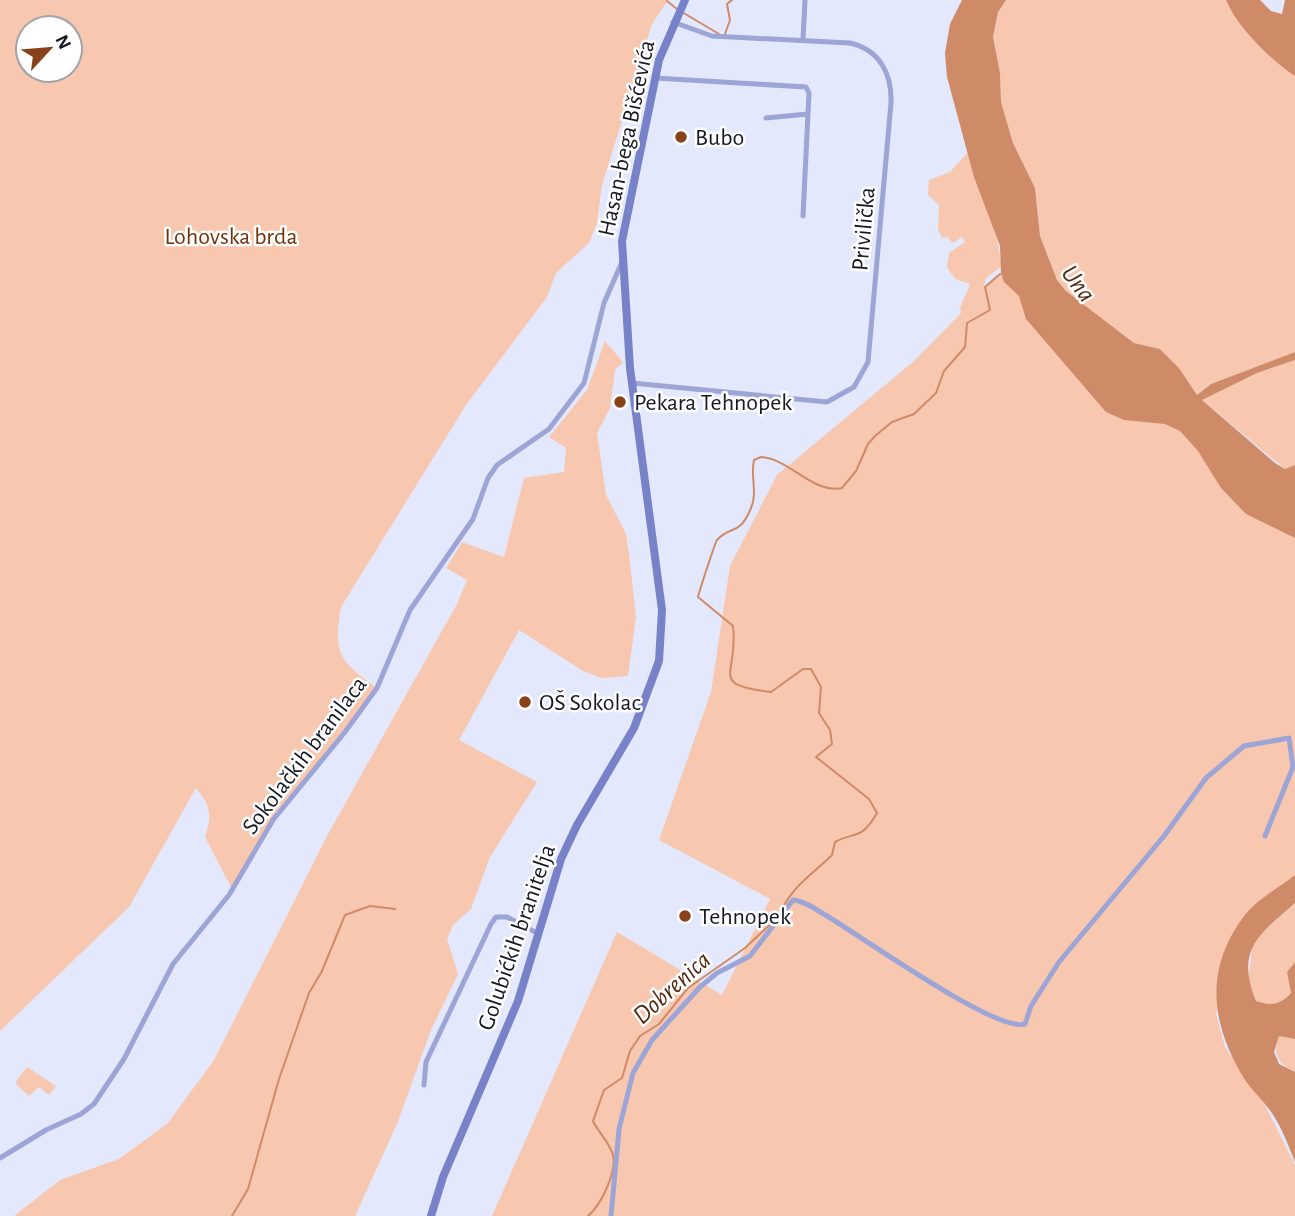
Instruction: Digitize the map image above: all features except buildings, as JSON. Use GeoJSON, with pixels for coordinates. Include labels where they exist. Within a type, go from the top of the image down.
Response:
{"type":"FeatureCollection","features":[{"type":"Feature","properties":{"kind":"street"},"geometry":{"type":"LineString","coordinates":[[803,39],[805,0]]}},
{"type":"Feature","properties":{"kind":"street","name":"Hasan-bega Bišćevića"},"geometry":{"type":"LineString","coordinates":[[622,262],[624,228],[655,78],[673,22],[683,3]]}},
{"type":"Feature","properties":{"kind":"street","name":"Privilička"},"geometry":{"type":"LineString","coordinates":[[632,383],[818,402],[844,394],[864,373],[881,232],[890,84],[880,60],[869,49],[850,43],[712,36],[673,22]]}},
{"type":"Feature","properties":{"kind":"street"},"geometry":{"type":"LineString","coordinates":[[655,78],[801,84],[809,93],[803,216]]}},
{"type":"Feature","properties":{"kind":"street"},"geometry":{"type":"LineString","coordinates":[[766,118],[808,114]]}},
{"type":"Feature","properties":{"kind":"street","name":"Golubićkih branitelja"},"geometry":{"type":"LineString","coordinates":[[430,1216],[443,1177],[518,1001],[561,859],[577,825],[635,728],[659,661],[662,610],[632,383],[622,262]]}},
{"type":"Feature","properties":{"kind":"street","name":"Sokolačkih branilaca"},"geometry":{"type":"LineString","coordinates":[[0,1158],[46,1130],[81,1114],[94,1104],[124,1059],[156,991],[173,964],[228,897],[273,820],[377,688],[410,610],[473,519],[488,478],[497,465],[549,429],[584,383],[604,303],[622,262]]}},
{"type":"Feature","properties":{"kind":"street"},"geometry":{"type":"LineString","coordinates":[[611,1216],[619,1129],[633,1073],[652,1040],[700,987],[717,973],[750,956],[793,900],[869,940],[969,1006],[1017,1026],[1025,1024],[1031,1006],[1059,962],[1164,836],[1206,778],[1244,746],[1289,738],[1293,767],[1265,836]]}},
{"type":"Feature","properties":{"kind":"street"},"geometry":{"type":"LineString","coordinates":[[424,1085],[426,1062],[496,917],[507,918],[537,933]]}},
{"type":"Feature","properties":{"kind":"green space","name":"Lohovska brda"},"geometry":{"type":"Polygon","coordinates":[[[0,0],[668,0],[652,24],[602,185],[597,223],[589,243],[556,273],[547,297],[466,405],[341,607],[338,636],[342,655],[354,671],[377,688],[285,806],[232,889],[205,837],[209,811],[196,788],[129,907],[0,1031],[0,0]]]}},
{"type":"Feature","properties":{"kind":"green space"},"geometry":{"type":"Polygon","coordinates":[[[1006,0],[1226,0],[1231,11],[1295,76],[1295,352],[1211,384],[1197,395],[1179,368],[1160,349],[1134,343],[1066,291],[1057,280],[1040,236],[1035,188],[1013,143],[1001,102],[1000,73],[993,37],[998,12],[1006,0]]]}},
{"type":"Feature","properties":{"kind":"green space"},"geometry":{"type":"Polygon","coordinates":[[[969,151],[996,237],[1001,267],[986,278],[983,290],[1001,273],[1087,369],[1161,412],[1295,538],[1295,875],[1241,921],[1216,1014],[1225,1047],[1265,1105],[1295,1165],[1295,1216],[492,1216],[617,932],[722,995],[770,899],[659,840],[711,692],[730,566],[777,475],[914,361],[961,313],[960,308],[970,284],[955,279],[947,267],[949,253],[965,242],[962,237],[953,243],[947,237],[942,238],[938,229],[939,205],[928,195],[929,180],[950,172],[969,151]]]}},
{"type":"Feature","properties":{"kind":"green space"},"geometry":{"type":"Polygon","coordinates":[[[605,341],[623,362],[615,370],[610,408],[597,433],[606,495],[626,534],[629,554],[636,617],[628,676],[601,678],[583,671],[519,630],[459,740],[537,782],[490,857],[471,909],[453,925],[447,939],[458,974],[431,1030],[397,1124],[355,1216],[14,1216],[60,1180],[119,1159],[168,1123],[214,1060],[327,836],[457,604],[467,580],[446,568],[462,542],[504,557],[524,478],[564,472],[566,448],[549,437],[587,390],[605,341]]]}},
{"type":"Feature","properties":{"kind":"green space"},"geometry":{"type":"Polygon","coordinates":[[[1295,360],[1295,465],[1285,469],[1202,400],[1257,373],[1295,360]]]}},
{"type":"Feature","properties":{"kind":"green space"},"geometry":{"type":"Polygon","coordinates":[[[1295,903],[1295,962],[1287,972],[1291,993],[1275,1003],[1256,1001],[1248,981],[1253,941],[1295,903]]]}},
{"type":"Feature","properties":{"kind":"green space"},"geometry":{"type":"Polygon","coordinates":[[[1279,1035],[1295,1039],[1295,1072],[1278,1058],[1276,1048],[1279,1035]]]}},
{"type":"Feature","properties":{"kind":"green space"},"geometry":{"type":"Polygon","coordinates":[[[27,1067],[56,1086],[49,1095],[39,1087],[29,1096],[15,1083],[27,1067]]]}},
{"type":"Feature","properties":{"kind":"shaded area"},"geometry":{"type":"Polygon","coordinates":[[[962,0],[1006,0],[998,12],[993,37],[1000,73],[1001,102],[1013,143],[1035,188],[1040,236],[1057,280],[1066,291],[1134,343],[1160,349],[1179,368],[1197,395],[1211,384],[1295,352],[1295,360],[1257,373],[1202,400],[1275,463],[1285,469],[1295,465],[1295,538],[1246,514],[1221,488],[1198,451],[1180,431],[1165,424],[1124,420],[1106,412],[1026,319],[1019,296],[1004,282],[1001,273],[1000,246],[974,177],[947,77],[945,53],[950,24],[962,0]]]}},
{"type":"Feature","properties":{"kind":"shaded area"},"geometry":{"type":"Polygon","coordinates":[[[1226,0],[1260,0],[1271,11],[1282,14],[1285,0],[1295,0],[1295,76],[1256,42],[1238,21],[1226,0]]]}},
{"type":"Feature","properties":{"kind":"shaded area"},"geometry":{"type":"Polygon","coordinates":[[[1295,875],[1295,903],[1261,934],[1254,945],[1248,968],[1256,1001],[1275,1003],[1291,993],[1287,972],[1295,962],[1295,1039],[1279,1036],[1274,1052],[1279,1064],[1295,1072],[1295,1162],[1275,1118],[1245,1080],[1234,1059],[1219,1018],[1217,997],[1222,956],[1232,935],[1250,909],[1295,875]]]}},
{"type":"Feature","properties":{"kind":"waterway"},"geometry":{"type":"LineString","coordinates":[[725,34],[730,20],[727,4],[732,0]]}},
{"type":"Feature","properties":{"kind":"waterway"},"geometry":{"type":"LineString","coordinates":[[667,1],[677,9]]}},
{"type":"Feature","properties":{"kind":"waterway"},"geometry":{"type":"LineString","coordinates":[[682,12],[719,34]]}},
{"type":"Feature","properties":{"kind":"waterway","name":"Dobrenica"},"geometry":{"type":"LineString","coordinates":[[781,912],[797,887],[832,855],[835,842],[862,832],[877,813],[869,799],[816,757],[832,744],[830,730],[819,713],[821,687],[811,669],[803,669],[771,692],[751,689],[732,681],[730,675],[733,626],[698,597],[710,558],[717,540],[739,527],[747,517],[754,496],[754,460],[761,457],[772,459],[821,486],[842,488],[856,471],[868,444],[875,436],[892,422],[914,414],[936,393],[944,371],[965,347],[967,323],[990,310],[985,287],[1000,274]]}},
{"type":"Feature","properties":{"kind":"waterway"},"geometry":{"type":"LineString","coordinates":[[232,1216],[248,1189],[279,1079],[309,993],[322,971],[345,915],[370,906],[395,909]]}},
{"type":"Feature","properties":{"kind":"waterway","name":"Dobrenica"},"geometry":{"type":"LineString","coordinates":[[588,1216],[603,1196],[613,1170],[613,1155],[593,1121],[604,1090],[622,1078],[630,1051],[640,1036],[659,1024],[688,988],[745,948],[776,919]]}},
{"type":"Feature","properties":{"kind":"place","name":"Bubo"},"geometry":{"type":"Point","coordinates":[681,137]}},
{"type":"Feature","properties":{"kind":"place","name":"Pekara Tehnopek"},"geometry":{"type":"Point","coordinates":[620,402]}},
{"type":"Feature","properties":{"kind":"place","name":"OŠ Sokolac"},"geometry":{"type":"Point","coordinates":[525,702]}},
{"type":"Feature","properties":{"kind":"place","name":"Tehnopek"},"geometry":{"type":"Point","coordinates":[685,916]}},
{"type":"Feature","properties":{"kind":"water label","name":"Una"},"geometry":{"type":"Point","coordinates":[1079,283]}}]}
